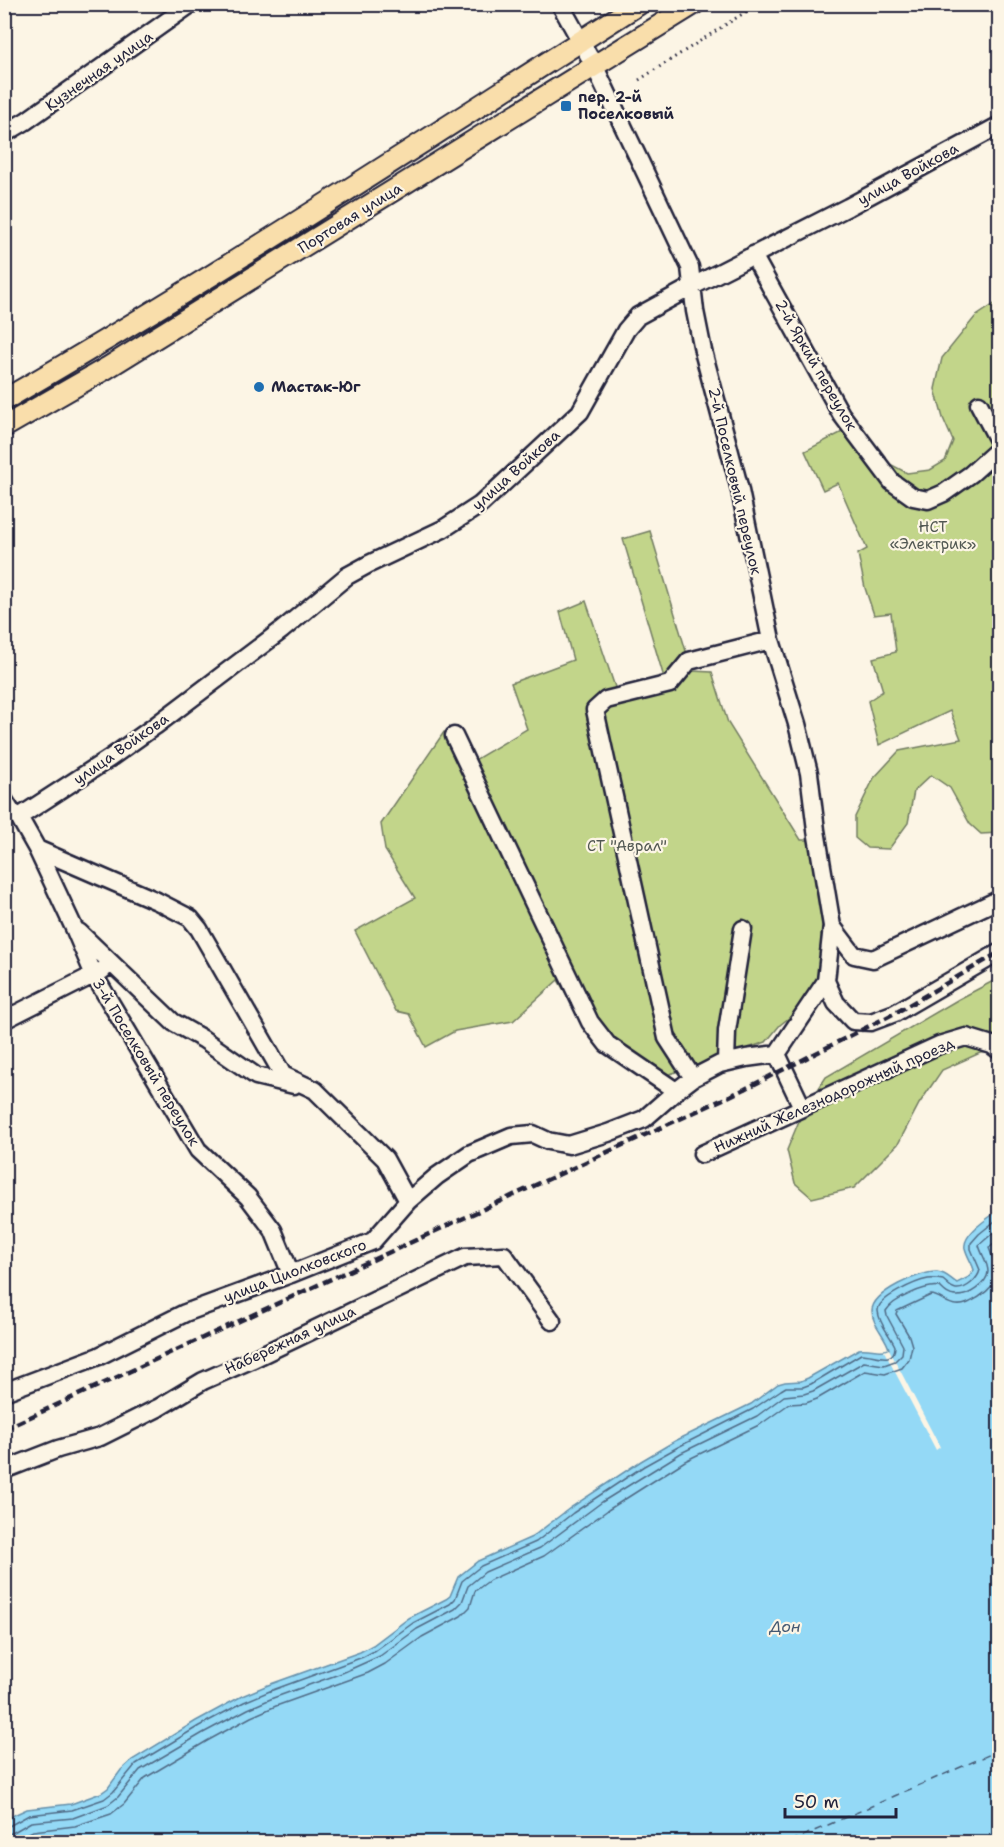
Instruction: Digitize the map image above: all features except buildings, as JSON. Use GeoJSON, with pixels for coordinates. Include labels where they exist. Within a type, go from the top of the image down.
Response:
{"type":"FeatureCollection","features":[{"type":"Feature","properties":{"kind":"main road","name":"Портовая улица"},"geometry":{"type":"LineString","coordinates":[[4,400],[90,351],[238,260],[639,4]]}},
{"type":"Feature","properties":{"kind":"main road","name":"Портовая улица"},"geometry":{"type":"LineString","coordinates":[[4,427],[107,368],[694,4]]}},
{"type":"Feature","properties":{"kind":"street","name":"Кузнечная улица"},"geometry":{"type":"LineString","coordinates":[[4,134],[26,122],[190,4]]}},
{"type":"Feature","properties":{"kind":"street","name":"2-й Поселковый переулок"},"geometry":{"type":"LineString","coordinates":[[560,4],[595,67],[690,267],[694,311],[703,351],[739,486],[771,640],[797,724],[809,773],[832,926],[826,981]]}},
{"type":"Feature","properties":{"kind":"street","name":"улица Войкова"},"geometry":{"type":"LineString","coordinates":[[19,817],[155,726],[282,630],[347,576],[443,529],[480,505],[580,412],[626,330],[638,316],[848,207],[999,125]]}},
{"type":"Feature","properties":{"kind":"street","name":"2-й Яркий переулок"},"geometry":{"type":"LineString","coordinates":[[753,255],[841,414],[892,482],[913,497],[928,500],[944,493],[972,474],[999,446],[979,404]]}},
{"type":"Feature","properties":{"kind":"street"},"geometry":{"type":"LineString","coordinates":[[693,1078],[667,1038],[595,710],[606,700],[670,684],[690,661],[771,640]]}},
{"type":"Feature","properties":{"kind":"street"},"geometry":{"type":"LineString","coordinates":[[454,736],[590,1022],[607,1044],[676,1090]]}},
{"type":"Feature","properties":{"kind":"street","name":"3-й Поселковый переулок"},"geometry":{"type":"LineString","coordinates":[[4,800],[11,811],[19,817],[37,849],[94,975],[198,1150],[248,1197],[273,1230],[291,1274]]}},
{"type":"Feature","properties":{"kind":"street"},"geometry":{"type":"LineString","coordinates":[[37,849],[157,901],[190,918],[199,929],[283,1075],[315,1090],[385,1159],[408,1202]]}},
{"type":"Feature","properties":{"kind":"street"},"geometry":{"type":"LineString","coordinates":[[832,926],[854,955],[873,960],[999,899]]}},
{"type":"Feature","properties":{"kind":"street","name":"3-й Поселковый переулок"},"geometry":{"type":"LineString","coordinates":[[74,928],[173,1022],[203,1039],[256,1076],[315,1090]]}},
{"type":"Feature","properties":{"kind":"street"},"geometry":{"type":"LineString","coordinates":[[726,1062],[727,1031],[743,929]]}},
{"type":"Feature","properties":{"kind":"street"},"geometry":{"type":"LineString","coordinates":[[826,981],[836,1003],[853,1021],[871,1022],[895,1013],[999,952]]}},
{"type":"Feature","properties":{"kind":"street"},"geometry":{"type":"LineString","coordinates":[[4,1020],[112,964]]}},
{"type":"Feature","properties":{"kind":"street"},"geometry":{"type":"LineString","coordinates":[[802,1107],[777,1054],[826,981]]}},
{"type":"Feature","properties":{"kind":"street","name":"Нижний Железнодорожный проезд"},"geometry":{"type":"LineString","coordinates":[[702,1154],[939,1045],[966,1037],[992,1045],[999,1051]]}},
{"type":"Feature","properties":{"kind":"street","name":"улица Циолковского"},"geometry":{"type":"LineString","coordinates":[[4,1392],[99,1356],[185,1312],[291,1274],[373,1241],[408,1202],[437,1176],[469,1154],[512,1136],[533,1134],[548,1141],[569,1145],[608,1133],[644,1119],[693,1078],[726,1062],[777,1054]]}},
{"type":"Feature","properties":{"kind":"street","name":"Набережная улица"},"geometry":{"type":"LineString","coordinates":[[4,1470],[58,1449],[100,1437],[158,1408],[202,1381],[251,1360],[465,1257],[504,1255],[552,1322]]}},
{"type":"Feature","properties":{"kind":"path"},"geometry":{"type":"LineString","coordinates":[[639,80],[758,4]]}},
{"type":"Feature","properties":{"kind":"green space","name":"НСТ «Электрик»"},"geometry":{"type":"Polygon","coordinates":[[[999,301],[999,833],[981,834],[970,824],[950,788],[931,775],[914,791],[908,823],[889,849],[867,848],[855,838],[855,817],[874,778],[899,751],[961,739],[950,711],[879,745],[868,701],[883,691],[873,658],[896,652],[891,613],[874,615],[865,588],[858,554],[867,549],[838,483],[823,490],[805,451],[858,424],[888,463],[907,473],[930,470],[945,461],[953,441],[943,418],[935,389],[942,358],[975,317],[999,301]]]}},
{"type":"Feature","properties":{"kind":"green space","name":"СТ \"Аврал\""},"geometry":{"type":"Polygon","coordinates":[[[650,531],[692,671],[712,672],[728,723],[801,840],[811,840],[823,903],[819,994],[780,1025],[766,1042],[649,1081],[597,1046],[558,980],[513,1021],[455,1031],[426,1047],[409,1014],[396,1011],[355,931],[415,898],[385,850],[381,824],[444,732],[450,732],[468,764],[527,729],[511,683],[573,660],[560,612],[586,601],[618,696],[665,681],[623,539],[650,531]]]}},
{"type":"Feature","properties":{"kind":"green space"},"geometry":{"type":"Polygon","coordinates":[[[999,978],[999,1052],[980,1053],[942,1070],[919,1104],[898,1144],[854,1188],[812,1198],[795,1183],[787,1150],[801,1116],[826,1077],[999,978]]]}},
{"type":"Feature","properties":{"kind":"water","name":"Дон"},"geometry":{"type":"Polygon","coordinates":[[[999,1210],[999,1842],[5,1842],[5,1822],[14,1815],[27,1809],[71,1804],[101,1793],[132,1760],[196,1721],[242,1696],[360,1652],[373,1645],[409,1618],[450,1596],[458,1577],[478,1561],[532,1537],[570,1508],[675,1441],[751,1404],[778,1384],[808,1378],[859,1349],[889,1349],[873,1316],[874,1304],[888,1290],[920,1275],[937,1272],[957,1283],[969,1277],[974,1270],[965,1243],[978,1226],[999,1210]]]}},
{"type":"Feature","properties":{"kind":"pier"},"geometry":{"type":"Polygon","coordinates":[[[889,1349],[940,1447],[936,1450],[884,1351],[889,1349]]]}},
{"type":"Feature","properties":{"kind":"ferry route"},"geometry":{"type":"LineString","coordinates":[[789,1842],[1000,1750]]}},
{"type":"Feature","properties":{"kind":"railway"},"geometry":{"type":"LineString","coordinates":[[4,1429],[745,1089],[897,1012],[1000,952]]}},
{"type":"Feature","properties":{"kind":"place","name":"пер. 2-й Поселковый"},"geometry":{"type":"Point","coordinates":[566,106]}},
{"type":"Feature","properties":{"kind":"place","name":"Мастак-Юг"},"geometry":{"type":"Point","coordinates":[259,387]}}]}
